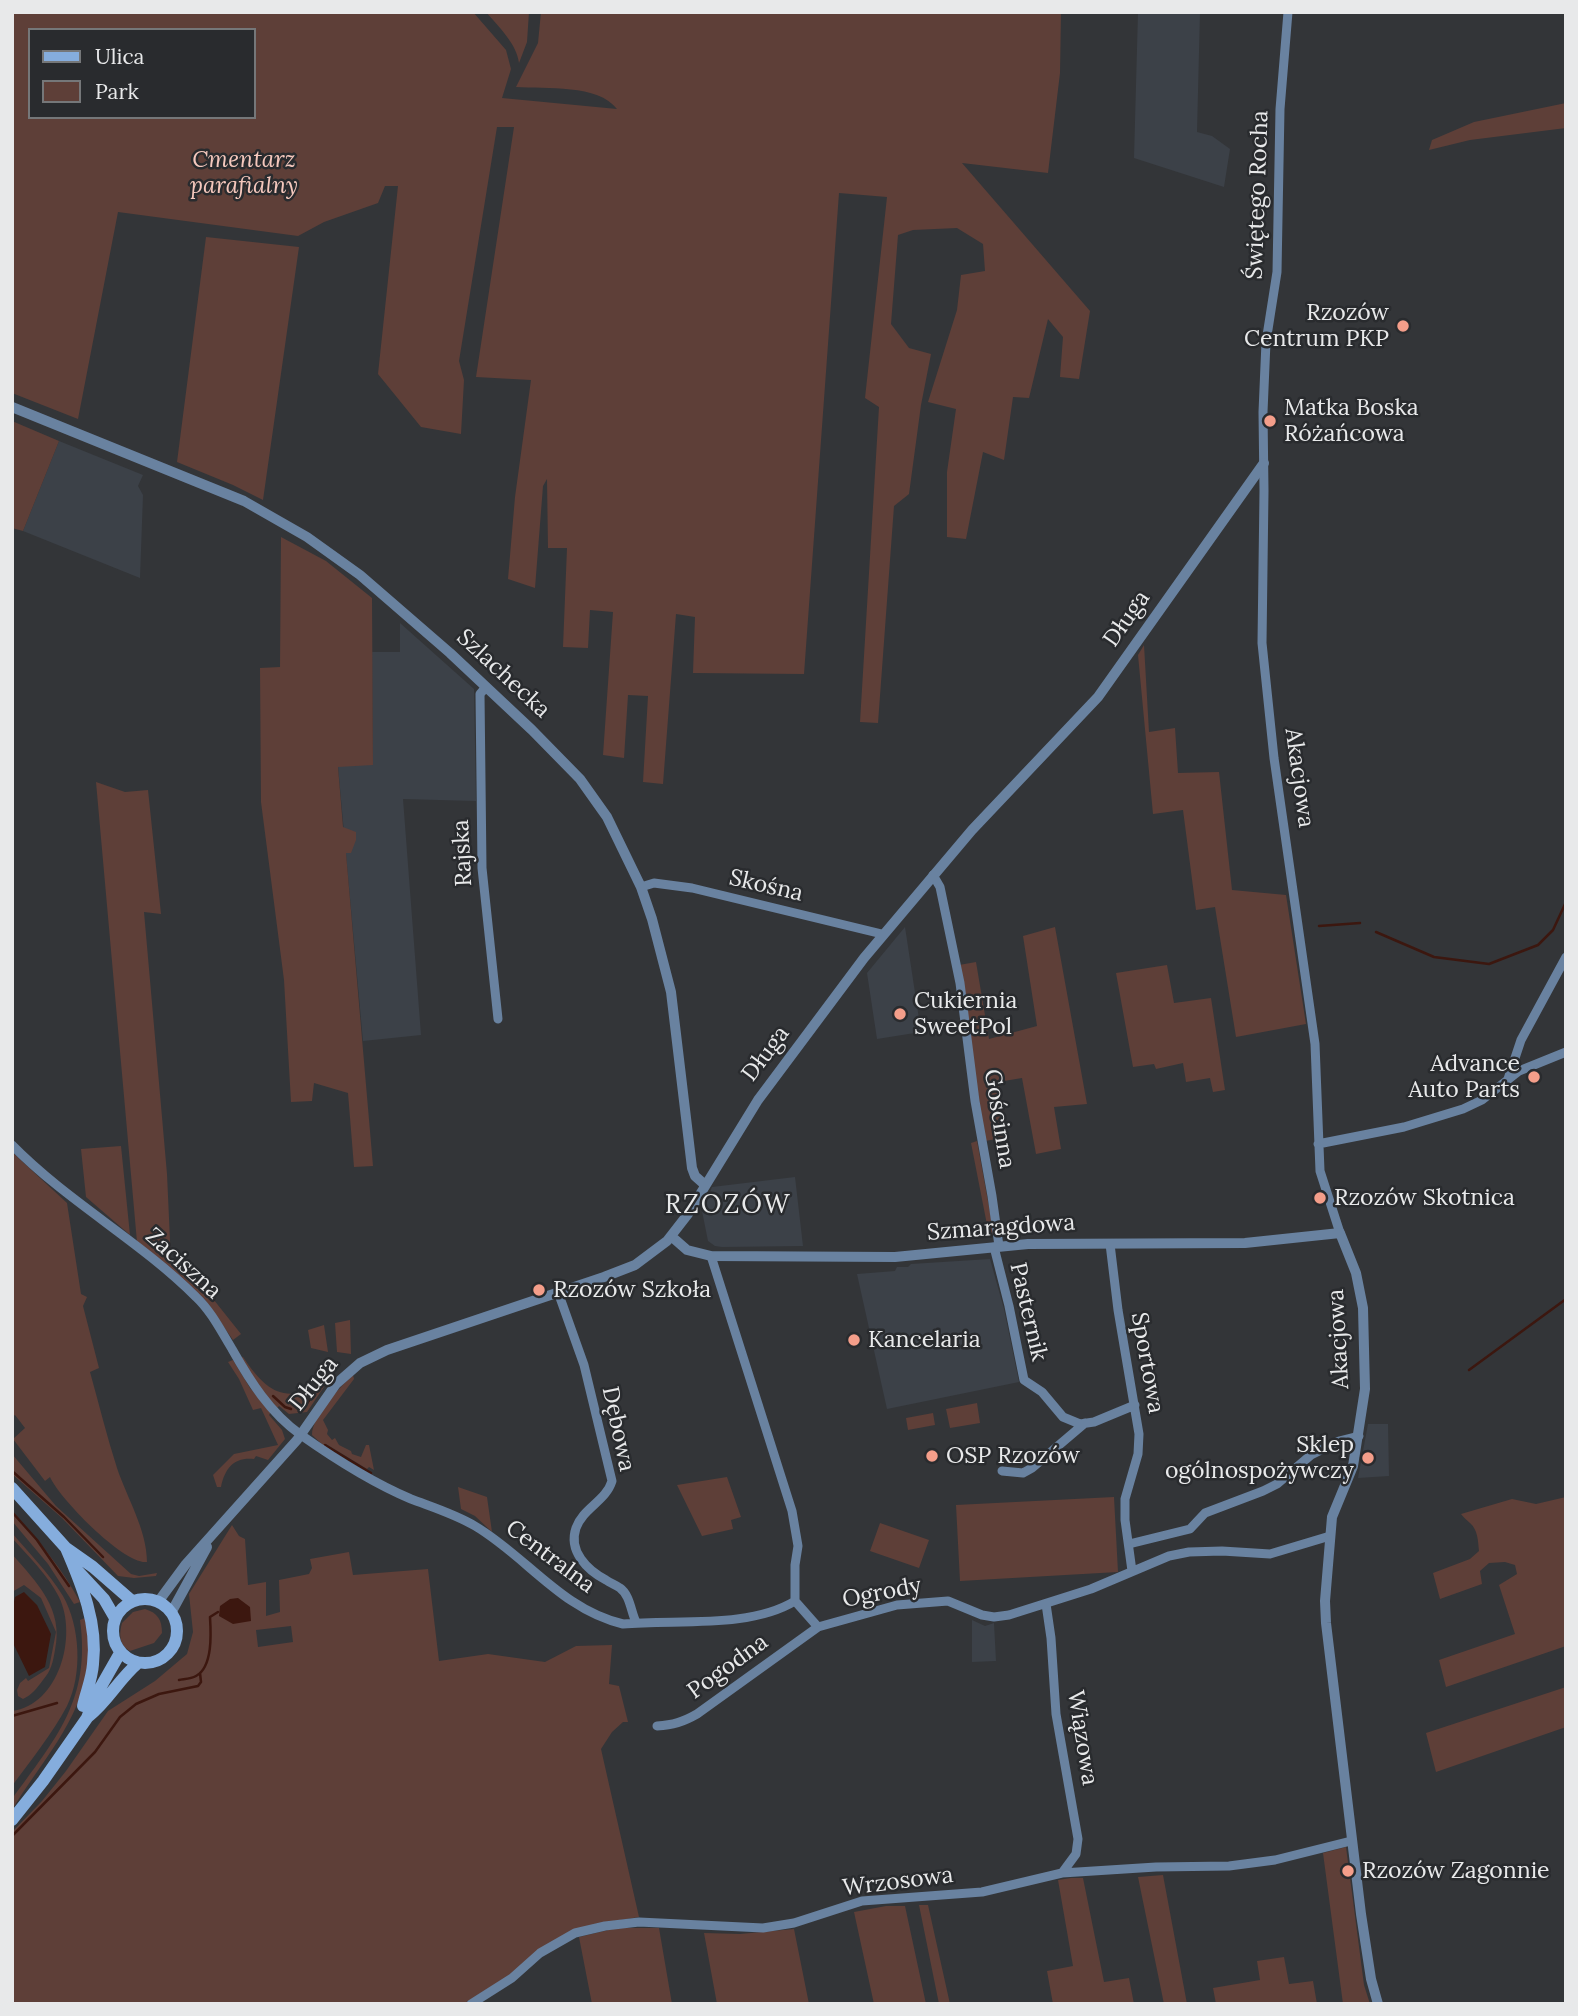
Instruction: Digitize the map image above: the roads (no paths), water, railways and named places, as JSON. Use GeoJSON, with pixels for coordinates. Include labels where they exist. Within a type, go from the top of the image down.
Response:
{"type":"FeatureCollection","features":[{"type":"Feature","properties":{"kind":"main road"},"geometry":{"type":"LineString","coordinates":[[12,1488],[66,1548],[132,1601]]}},
{"type":"Feature","properties":{"kind":"main road"},"geometry":{"type":"LineString","coordinates":[[66,1548],[89,1608],[94,1638],[92,1676],[83,1723]]}},
{"type":"Feature","properties":{"kind":"main road"},"geometry":{"type":"LineString","coordinates":[[75,1567],[104,1599],[116,1618]]}},
{"type":"Feature","properties":{"kind":"main road"},"geometry":{"type":"LineString","coordinates":[[149,1599],[158,1602],[171,1612],[177,1631],[171,1650],[156,1662],[138,1663],[120,1653],[113,1637],[116,1618],[125,1605],[132,1601],[149,1599]]}},
{"type":"Feature","properties":{"kind":"main road"},"geometry":{"type":"LineString","coordinates":[[12,1820],[83,1723],[120,1653]]}},
{"type":"Feature","properties":{"kind":"main road"},"geometry":{"type":"LineString","coordinates":[[83,1723],[103,1705],[138,1663]]}},
{"type":"Feature","properties":{"kind":"street","name":"Świętego Rocha"},"geometry":{"type":"LineString","coordinates":[[1264,463],[1262,412],[1266,342],[1277,272],[1280,109],[1288,12]]}},
{"type":"Feature","properties":{"kind":"street","name":"Szlachecka"},"geometry":{"type":"LineString","coordinates":[[12,407],[244,501],[279,520],[360,575],[486,687],[580,779],[607,817],[641,887],[671,992],[692,1168],[695,1176],[704,1184]]}},
{"type":"Feature","properties":{"kind":"street","name":"Długa"},"geometry":{"type":"LineString","coordinates":[[158,1602],[186,1564],[301,1435],[336,1384],[351,1369],[373,1355],[635,1265],[671,1236],[688,1214],[758,1100],[883,934],[972,830],[1098,698],[1264,463]]}},
{"type":"Feature","properties":{"kind":"street","name":"Akacjowa"},"geometry":{"type":"LineString","coordinates":[[1264,463],[1262,643],[1265,682],[1315,1044],[1320,1171],[1356,1273],[1363,1308],[1365,1389],[1353,1466],[1336,1503],[1331,1536],[1326,1623],[1351,1841],[1366,1949],[1378,2004]]}},
{"type":"Feature","properties":{"kind":"street","name":"Rajska"},"geometry":{"type":"LineString","coordinates":[[486,687],[480,694],[481,845],[487,931],[498,1019]]}},
{"type":"Feature","properties":{"kind":"street","name":"Gościnna"},"geometry":{"type":"LineString","coordinates":[[933,875],[940,887],[960,983],[975,1101],[992,1196],[996,1247]]}},
{"type":"Feature","properties":{"kind":"street","name":"Skośna"},"geometry":{"type":"LineString","coordinates":[[641,887],[654,883],[692,888],[883,934]]}},
{"type":"Feature","properties":{"kind":"street"},"geometry":{"type":"LineString","coordinates":[[1508,1079],[1521,1040],[1566,957]]}},
{"type":"Feature","properties":{"kind":"street"},"geometry":{"type":"LineString","coordinates":[[1318,1144],[1439,1118],[1482,1100],[1508,1079],[1539,1062],[1566,1052]]}},
{"type":"Feature","properties":{"kind":"street","name":"Zaciszna"},"geometry":{"type":"LineString","coordinates":[[12,1145],[40,1171],[198,1297],[256,1389],[282,1419],[301,1435]]}},
{"type":"Feature","properties":{"kind":"street","name":"Szmaragdowa"},"geometry":{"type":"LineString","coordinates":[[671,1236],[687,1250],[711,1256],[895,1257],[1053,1243],[1245,1243],[1340,1233]]}},
{"type":"Feature","properties":{"kind":"street","name":"Sportowa"},"geometry":{"type":"LineString","coordinates":[[1110,1244],[1139,1434],[1138,1454],[1125,1499],[1132,1571]]}},
{"type":"Feature","properties":{"kind":"street","name":"Pasternik"},"geometry":{"type":"LineString","coordinates":[[996,1247],[1024,1380],[1042,1392],[1066,1420],[1086,1423]]}},
{"type":"Feature","properties":{"kind":"street"},"geometry":{"type":"LineString","coordinates":[[711,1256],[792,1511],[798,1546],[794,1564],[795,1601]]}},
{"type":"Feature","properties":{"kind":"street","name":"Dębowa"},"geometry":{"type":"LineString","coordinates":[[558,1292],[584,1365],[612,1481],[605,1495],[580,1519],[574,1538],[575,1547],[578,1555],[595,1574],[621,1588],[636,1622]]}},
{"type":"Feature","properties":{"kind":"street"},"geometry":{"type":"LineString","coordinates":[[1002,1471],[1023,1473],[1086,1423],[1135,1405]]}},
{"type":"Feature","properties":{"kind":"street","name":"Centralna"},"geometry":{"type":"LineString","coordinates":[[301,1435],[377,1481],[474,1526],[506,1548],[563,1597],[605,1620],[623,1624],[751,1616],[795,1601]]}},
{"type":"Feature","properties":{"kind":"street"},"geometry":{"type":"LineString","coordinates":[[1129,1544],[1190,1529],[1205,1513],[1263,1492],[1277,1484],[1311,1455],[1339,1441],[1359,1436]]}},
{"type":"Feature","properties":{"kind":"street","name":"Ogrody"},"geometry":{"type":"LineString","coordinates":[[795,1601],[818,1627],[897,1605],[948,1601],[994,1617],[1009,1615],[1091,1589],[1169,1556],[1189,1552],[1222,1551],[1270,1553],[1331,1536]]}},
{"type":"Feature","properties":{"kind":"street","name":"Długa"},"geometry":{"type":"LineString","coordinates":[[171,1612],[195,1573],[211,1538]]}},
{"type":"Feature","properties":{"kind":"street","name":"Wiązowa"},"geometry":{"type":"LineString","coordinates":[[1046,1604],[1056,1714],[1078,1839],[1076,1854],[1062,1873]]}},
{"type":"Feature","properties":{"kind":"street","name":"Pogodna"},"geometry":{"type":"LineString","coordinates":[[657,1726],[683,1722],[697,1714],[818,1627]]}},
{"type":"Feature","properties":{"kind":"street","name":"Wrzosowa"},"geometry":{"type":"LineString","coordinates":[[471,2004],[512,1978],[540,1952],[575,1933],[585,1931],[639,1922],[763,1928],[794,1923],[862,1901],[982,1892],[1062,1873],[1229,1866],[1275,1860],[1351,1841]]}},
{"type":"Feature","properties":{"kind":"waterway"},"geometry":{"type":"LineString","coordinates":[[1376,932],[1434,957],[1489,964],[1538,945],[1553,930],[1566,902]]}},
{"type":"Feature","properties":{"kind":"waterway"},"geometry":{"type":"LineString","coordinates":[[1319,926],[1360,923]]}},
{"type":"Feature","properties":{"kind":"waterway"},"geometry":{"type":"LineString","coordinates":[[1469,1370],[1566,1299]]}},
{"type":"Feature","properties":{"kind":"waterway"},"geometry":{"type":"LineString","coordinates":[[298,1408],[305,1406],[318,1388]]}},
{"type":"Feature","properties":{"kind":"waterway"},"geometry":{"type":"LineString","coordinates":[[273,1396],[291,1409]]}},
{"type":"Feature","properties":{"kind":"waterway"},"geometry":{"type":"LineString","coordinates":[[325,1445],[371,1473]]}},
{"type":"Feature","properties":{"kind":"waterway"},"geometry":{"type":"LineString","coordinates":[[12,1471],[64,1517],[103,1557]]}},
{"type":"Feature","properties":{"kind":"waterway"},"geometry":{"type":"LineString","coordinates":[[12,1512],[37,1540],[69,1586]]}},
{"type":"Feature","properties":{"kind":"waterway"},"geometry":{"type":"LineString","coordinates":[[179,1680],[202,1672],[210,1649],[210,1617],[218,1612]]}},
{"type":"Feature","properties":{"kind":"waterway"},"geometry":{"type":"LineString","coordinates":[[12,1836],[95,1752],[120,1717],[136,1704],[159,1694],[198,1686],[201,1682],[200,1673]]}},
{"type":"Feature","properties":{"kind":"waterway"},"geometry":{"type":"LineString","coordinates":[[12,1716],[57,1703]]}},
{"type":"Feature","properties":{"kind":"place","name":"Rzozów Centrum PKP"},"geometry":{"type":"Point","coordinates":[1403,326]}},
{"type":"Feature","properties":{"kind":"place","name":"Matka Boska Różańcowa"},"geometry":{"type":"Point","coordinates":[1270,421]}},
{"type":"Feature","properties":{"kind":"place","name":"Cukiernia SweetPol"},"geometry":{"type":"Point","coordinates":[900,1014]}},
{"type":"Feature","properties":{"kind":"place","name":"Advance Auto Parts"},"geometry":{"type":"Point","coordinates":[1534,1077]}},
{"type":"Feature","properties":{"kind":"place","name":"Rzozów Skotnica"},"geometry":{"type":"Point","coordinates":[1320,1198]}},
{"type":"Feature","properties":{"kind":"place","name":"Rzozów Szkoła"},"geometry":{"type":"Point","coordinates":[539,1290]}},
{"type":"Feature","properties":{"kind":"place","name":"Kancelaria"},"geometry":{"type":"Point","coordinates":[854,1340]}},
{"type":"Feature","properties":{"kind":"place","name":"OSP Rzozów"},"geometry":{"type":"Point","coordinates":[932,1456]}},
{"type":"Feature","properties":{"kind":"place","name":"Sklep ogólnospożywczy"},"geometry":{"type":"Point","coordinates":[1368,1458]}},
{"type":"Feature","properties":{"kind":"place","name":"Rzozów Zagonnie"},"geometry":{"type":"Point","coordinates":[1348,1871]}},
{"type":"Feature","properties":{"kind":"district","name":"RZOZÓW"},"geometry":{"type":"Point","coordinates":[728,1206]}},
{"type":"Feature","properties":{"kind":"park label","name":"Cmentarz parafialny"},"geometry":{"type":"Point","coordinates":[244,173]}}]}
